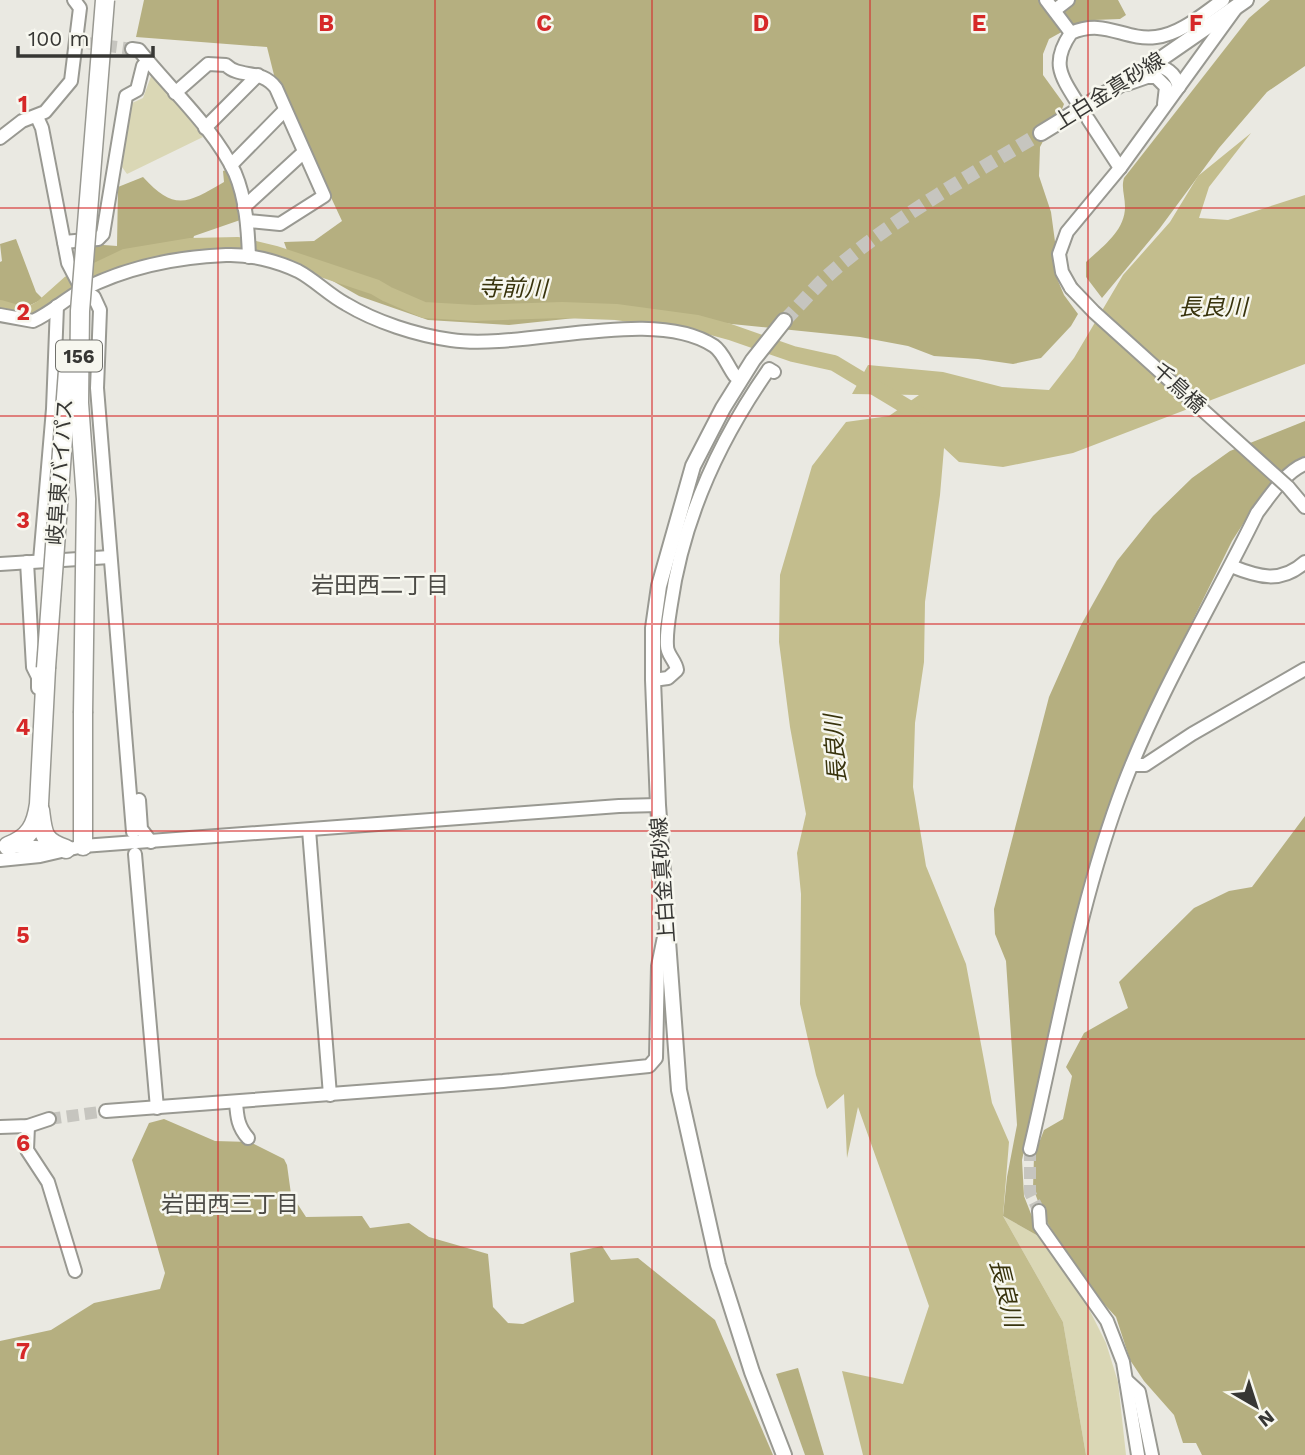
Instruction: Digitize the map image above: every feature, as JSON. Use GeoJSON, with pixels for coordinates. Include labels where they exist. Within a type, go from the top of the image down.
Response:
{"type":"FeatureCollection","features":[{"type":"Feature","properties":{"kind":"highway","name":"岐阜東バイパス"},"geometry":{"type":"LineString","coordinates":[[3,851],[23,839],[33,827],[40,804],[39,667],[96,0]]}},
{"type":"Feature","properties":{"kind":"highway","name":"岐阜東バイパス"},"geometry":{"type":"LineString","coordinates":[[75,847],[83,713],[86,499],[79,403],[79,311],[105,0]]}},
{"type":"Feature","properties":{"kind":"highway"},"geometry":{"type":"LineString","coordinates":[[40,804],[46,838],[51,844],[75,847]]}},
{"type":"Feature","properties":{"kind":"main road","name":"上白金真砂線"},"geometry":{"type":"LineString","coordinates":[[1041,133],[1152,65],[1241,4]]}},
{"type":"Feature","properties":{"kind":"main road","name":"上白金真砂線"},"geometry":{"type":"LineString","coordinates":[[781,325],[753,360],[723,408],[693,466],[659,586],[653,628],[653,680],[658,805],[679,1090],[718,1265],[752,1372],[785,1455]]}},
{"type":"Feature","properties":{"kind":"street"},"geometry":{"type":"LineString","coordinates":[[0,138],[22,121],[45,112],[72,81],[82,43],[80,8],[74,0]]}},
{"type":"Feature","properties":{"kind":"street"},"geometry":{"type":"LineString","coordinates":[[1068,0],[1051,5],[1071,33]]}},
{"type":"Feature","properties":{"kind":"street"},"geometry":{"type":"LineString","coordinates":[[1077,102],[1061,76],[1058,57],[1071,33],[1091,26],[1156,37],[1182,28],[1223,0]]}},
{"type":"Feature","properties":{"kind":"street"},"geometry":{"type":"LineString","coordinates":[[1088,118],[1120,168],[1241,4]]}},
{"type":"Feature","properties":{"kind":"street"},"geometry":{"type":"LineString","coordinates":[[132,49],[139,50],[223,151],[236,175],[248,220],[249,250]]}},
{"type":"Feature","properties":{"kind":"street"},"geometry":{"type":"LineString","coordinates":[[64,242],[98,239],[103,234],[125,96],[137,90],[143,66],[148,61]]}},
{"type":"Feature","properties":{"kind":"street"},"geometry":{"type":"LineString","coordinates":[[175,93],[208,64],[226,65],[231,70],[258,75],[271,81],[324,196],[280,224],[248,220]]}},
{"type":"Feature","properties":{"kind":"street"},"geometry":{"type":"LineString","coordinates":[[1152,65],[1164,66],[1177,78],[1179,87]]}},
{"type":"Feature","properties":{"kind":"street"},"geometry":{"type":"LineString","coordinates":[[205,128],[258,75]]}},
{"type":"Feature","properties":{"kind":"street"},"geometry":{"type":"LineString","coordinates":[[1120,85],[1147,77],[1156,78],[1166,87],[1162,111]]}},
{"type":"Feature","properties":{"kind":"street"},"geometry":{"type":"LineString","coordinates":[[230,165],[285,110]]}},
{"type":"Feature","properties":{"kind":"street"},"geometry":{"type":"LineString","coordinates":[[37,117],[42,128],[68,263],[82,290],[94,298],[100,310],[97,388],[133,832]]}},
{"type":"Feature","properties":{"kind":"street"},"geometry":{"type":"LineString","coordinates":[[244,207],[304,152]]}},
{"type":"Feature","properties":{"kind":"street","name":"千鳥橋"},"geometry":{"type":"LineString","coordinates":[[1120,168],[1067,232],[1059,254],[1062,272],[1071,288],[1094,312],[1289,487],[1305,507]]}},
{"type":"Feature","properties":{"kind":"street"},"geometry":{"type":"LineString","coordinates":[[0,315],[33,321],[82,290],[136,268],[176,259],[229,255],[249,250],[299,272],[345,304],[382,323],[418,333],[453,341],[505,340],[639,329],[676,333],[713,346],[744,386]]}},
{"type":"Feature","properties":{"kind":"street"},"geometry":{"type":"LineString","coordinates":[[39,667],[34,562],[52,409],[57,306]]}},
{"type":"Feature","properties":{"kind":"street"},"geometry":{"type":"LineString","coordinates":[[653,680],[668,678],[677,670],[667,649],[670,612],[691,509],[718,455],[744,386],[769,369],[774,372]]}},
{"type":"Feature","properties":{"kind":"street"},"geometry":{"type":"LineString","coordinates":[[1030,1149],[1079,925],[1101,851],[1132,765],[1177,669],[1257,513],[1277,487],[1299,466],[1305,464]]}},
{"type":"Feature","properties":{"kind":"street"},"geometry":{"type":"LineString","coordinates":[[0,565],[110,557]]}},
{"type":"Feature","properties":{"kind":"street"},"geometry":{"type":"LineString","coordinates":[[1231,566],[1263,577],[1281,577],[1305,562]]}},
{"type":"Feature","properties":{"kind":"street"},"geometry":{"type":"LineString","coordinates":[[1132,765],[1144,765],[1170,747],[1305,669]]}},
{"type":"Feature","properties":{"kind":"street"},"geometry":{"type":"LineString","coordinates":[[127,755],[136,772],[141,829],[151,842]]}},
{"type":"Feature","properties":{"kind":"street"},"geometry":{"type":"LineString","coordinates":[[119,844],[125,834],[120,774],[127,755]]}},
{"type":"Feature","properties":{"kind":"street"},"geometry":{"type":"LineString","coordinates":[[3,851],[658,805]]}},
{"type":"Feature","properties":{"kind":"street"},"geometry":{"type":"LineString","coordinates":[[309,830],[330,1095]]}},
{"type":"Feature","properties":{"kind":"street"},"geometry":{"type":"LineString","coordinates":[[141,929],[147,912],[143,858],[151,842]]}},
{"type":"Feature","properties":{"kind":"street"},"geometry":{"type":"LineString","coordinates":[[119,844],[127,858],[133,915],[141,929]]}},
{"type":"Feature","properties":{"kind":"street"},"geometry":{"type":"LineString","coordinates":[[135,854],[157,1108]]}},
{"type":"Feature","properties":{"kind":"street"},"geometry":{"type":"LineString","coordinates":[[107,1111],[503,1081],[649,1066],[656,1058],[658,965],[667,925]]}},
{"type":"Feature","properties":{"kind":"street"},"geometry":{"type":"LineString","coordinates":[[236,1102],[237,1120],[248,1138]]}},
{"type":"Feature","properties":{"kind":"street"},"geometry":{"type":"LineString","coordinates":[[0,1127],[28,1126],[49,1119]]}},
{"type":"Feature","properties":{"kind":"street"},"geometry":{"type":"LineString","coordinates":[[28,1126],[27,1150],[48,1182],[75,1271]]}},
{"type":"Feature","properties":{"kind":"street"},"geometry":{"type":"LineString","coordinates":[[1038,1211],[1040,1226],[1107,1321],[1123,1362],[1138,1455]]}},
{"type":"Feature","properties":{"kind":"street"},"geometry":{"type":"LineString","coordinates":[[1126,1380],[1139,1392],[1152,1455]]}},
{"type":"Feature","properties":{"kind":"shaded area"},"geometry":{"type":"Polygon","coordinates":[[[144,0],[1118,0],[1126,15],[1120,19],[1094,20],[1067,29],[1049,39],[1043,54],[1043,75],[1064,104],[1040,147],[1039,176],[1051,212],[1056,249],[1056,276],[1064,295],[1078,314],[1071,326],[1041,358],[1013,364],[934,356],[908,346],[860,337],[622,313],[509,325],[428,320],[359,296],[289,256],[284,242],[314,241],[342,221],[274,75],[267,47],[136,37],[144,0]]]}},
{"type":"Feature","properties":{"kind":"shaded area"},"geometry":{"type":"Polygon","coordinates":[[[1270,0],[1305,0],[1305,66],[1267,92],[1219,148],[1160,228],[1102,298],[1086,277],[1086,262],[1112,238],[1121,224],[1125,207],[1124,178],[1249,18],[1270,0]]]}},
{"type":"Feature","properties":{"kind":"shaded area"},"geometry":{"type":"Polygon","coordinates":[[[153,71],[203,137],[127,174],[122,167],[130,104],[143,98],[153,71]]]}},
{"type":"Feature","properties":{"kind":"shaded area"},"geometry":{"type":"Polygon","coordinates":[[[229,169],[246,218],[194,236],[192,243],[121,255],[87,272],[90,244],[117,246],[118,187],[143,177],[164,195],[181,201],[200,195],[224,182],[223,171],[229,169]]]}},
{"type":"Feature","properties":{"kind":"shaded area"},"geometry":{"type":"Polygon","coordinates":[[[16,239],[36,292],[43,299],[20,310],[0,305],[0,244],[16,239]]]}},
{"type":"Feature","properties":{"kind":"shaded area"},"geometry":{"type":"Polygon","coordinates":[[[1305,421],[1305,458],[1259,499],[1232,541],[1137,733],[1098,840],[1022,1160],[1024,1196],[1040,1237],[1003,1216],[1017,1125],[1006,961],[995,934],[994,909],[1049,697],[1081,625],[1117,561],[1153,516],[1192,478],[1230,451],[1305,421]]]}},
{"type":"Feature","properties":{"kind":"shaded area"},"geometry":{"type":"Polygon","coordinates":[[[1305,816],[1305,1455],[1202,1455],[1196,1443],[1183,1443],[1174,1415],[1144,1381],[1130,1360],[1116,1317],[1084,1282],[1044,1217],[1033,1188],[1034,1156],[1044,1130],[1063,1119],[1072,1076],[1066,1067],[1084,1033],[1128,1008],[1119,982],[1194,908],[1229,891],[1252,887],[1305,816]]]}},
{"type":"Feature","properties":{"kind":"shaded area"},"geometry":{"type":"Polygon","coordinates":[[[164,1119],[215,1141],[250,1142],[284,1159],[291,1194],[306,1217],[362,1216],[370,1228],[409,1223],[429,1237],[488,1254],[493,1307],[508,1323],[523,1324],[574,1302],[570,1253],[602,1246],[611,1260],[638,1258],[715,1320],[773,1455],[0,1455],[0,1341],[51,1330],[94,1303],[160,1289],[165,1273],[132,1160],[149,1123],[164,1119]]]}},
{"type":"Feature","properties":{"kind":"shaded area"},"geometry":{"type":"Polygon","coordinates":[[[1003,1216],[1040,1237],[1082,1295],[1106,1343],[1118,1382],[1126,1455],[1086,1455],[1063,1322],[1003,1216]]]}},
{"type":"Feature","properties":{"kind":"shaded area"},"geometry":{"type":"Polygon","coordinates":[[[798,1368],[824,1455],[805,1455],[776,1374],[798,1368]]]}},
{"type":"Feature","properties":{"kind":"water","name":"長良川"},"geometry":{"type":"Polygon","coordinates":[[[1251,133],[1209,187],[1199,218],[1228,220],[1305,195],[1305,364],[1073,453],[1003,467],[959,462],[944,448],[925,602],[924,662],[915,723],[913,787],[926,866],[966,964],[992,1103],[1009,1142],[1003,1216],[1063,1322],[1086,1455],[863,1455],[842,1371],[903,1384],[929,1306],[858,1107],[847,1158],[844,1094],[827,1109],[816,1075],[800,1004],[801,894],[797,853],[806,814],[790,727],[779,642],[780,575],[812,466],[846,422],[889,416],[919,395],[852,394],[868,365],[943,372],[1002,387],[1049,390],[1074,358],[1123,275],[1170,222],[1198,176],[1251,133]]]}},
{"type":"Feature","properties":{"kind":"waterway","name":"寺前川"},"geometry":{"type":"LineString","coordinates":[[85,276],[125,257],[191,246],[238,245],[276,254],[375,287],[424,310],[475,313],[562,310],[616,312],[697,323],[793,354],[834,363],[922,416]]}},
{"type":"Feature","properties":{"kind":"waterway","name":"寺前川"},"geometry":{"type":"LineString","coordinates":[[0,308],[28,316],[42,308],[70,283]]}},
{"type":"Feature","properties":{"kind":"tunnel"},"geometry":{"type":"LineString","coordinates":[[87,43],[132,49]]}},
{"type":"Feature","properties":{"kind":"tunnel"},"geometry":{"type":"LineString","coordinates":[[784,321],[822,281],[899,220],[1041,133]]}},
{"type":"Feature","properties":{"kind":"tunnel"},"geometry":{"type":"LineString","coordinates":[[49,1119],[106,1111]]}},
{"type":"Feature","properties":{"kind":"tunnel"},"geometry":{"type":"LineString","coordinates":[[1030,1149],[1030,1193],[1039,1211]]}},
{"type":"Feature","properties":{"kind":"district","name":"岩田西二丁目"},"geometry":{"type":"Point","coordinates":[380,585]}},
{"type":"Feature","properties":{"kind":"district","name":"岩田西三丁目"},"geometry":{"type":"Point","coordinates":[230,1204]}}]}
